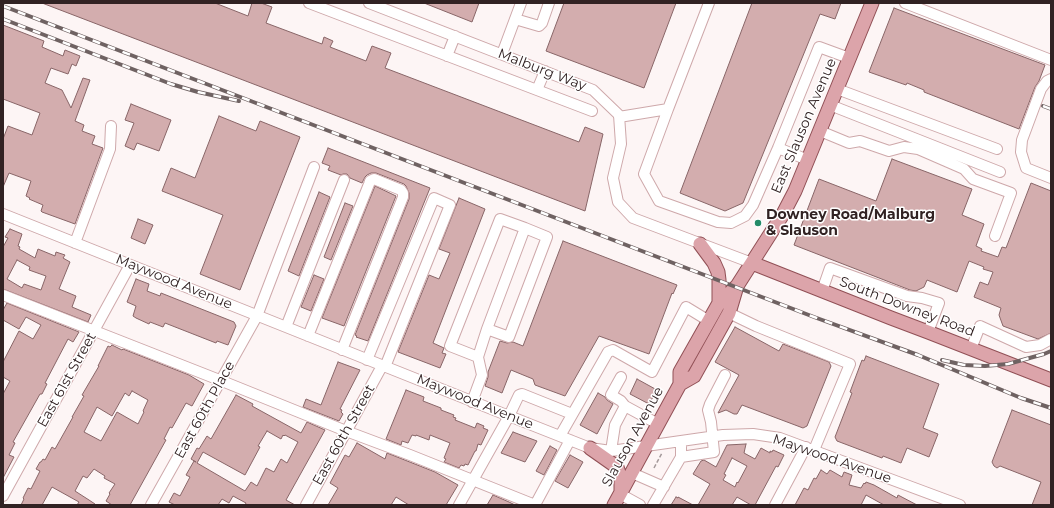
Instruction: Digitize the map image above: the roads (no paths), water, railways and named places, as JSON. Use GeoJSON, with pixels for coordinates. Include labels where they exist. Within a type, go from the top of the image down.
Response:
{"type":"FeatureCollection","features":[{"type":"Feature","properties":{"kind":"main road","name":"East Slauson Avenue"},"geometry":{"type":"LineString","coordinates":[[754,260],[783,214],[795,191],[872,3]]}},
{"type":"Feature","properties":{"kind":"main road"},"geometry":{"type":"LineString","coordinates":[[700,244],[714,263],[718,272],[719,303]]}},
{"type":"Feature","properties":{"kind":"main road","name":"Slauson Avenue"},"geometry":{"type":"LineString","coordinates":[[618,497],[680,384],[680,372],[719,303],[737,286],[754,260]]}},
{"type":"Feature","properties":{"kind":"main road","name":"South Downey Road"},"geometry":{"type":"LineString","coordinates":[[754,260],[822,291],[1051,380]]}},
{"type":"Feature","properties":{"kind":"main road","name":"Slauson Avenue"},"geometry":{"type":"LineString","coordinates":[[680,384],[694,376],[729,313],[737,286]]}},
{"type":"Feature","properties":{"kind":"main road"},"geometry":{"type":"LineString","coordinates":[[590,448],[617,467],[621,479],[618,497]]}},
{"type":"Feature","properties":{"kind":"street"},"geometry":{"type":"LineString","coordinates":[[308,3],[330,7],[447,56],[592,111]]}},
{"type":"Feature","properties":{"kind":"street","name":"Malburg Way"},"geometry":{"type":"LineString","coordinates":[[369,3],[593,90],[620,117]]}},
{"type":"Feature","properties":{"kind":"street"},"geometry":{"type":"LineString","coordinates":[[502,54],[522,3]]}},
{"type":"Feature","properties":{"kind":"street"},"geometry":{"type":"LineString","coordinates":[[515,19],[539,26],[542,23],[549,3]]}},
{"type":"Feature","properties":{"kind":"street"},"geometry":{"type":"LineString","coordinates":[[710,3],[644,174],[659,201],[718,222],[731,222],[745,216],[753,205],[778,148],[819,47],[849,58]]}},
{"type":"Feature","properties":{"kind":"street"},"geometry":{"type":"LineString","coordinates":[[905,3],[1051,60]]}},
{"type":"Feature","properties":{"kind":"street"},"geometry":{"type":"LineString","coordinates":[[447,56],[455,36]]}},
{"type":"Feature","properties":{"kind":"street"},"geometry":{"type":"LineString","coordinates":[[537,90],[545,71]]}},
{"type":"Feature","properties":{"kind":"street"},"geometry":{"type":"LineString","coordinates":[[1051,79],[1047,81],[1041,89],[1022,140],[1022,152],[1026,168],[1051,178]]}},
{"type":"Feature","properties":{"kind":"street"},"geometry":{"type":"LineString","coordinates":[[837,89],[997,149]]}},
{"type":"Feature","properties":{"kind":"street"},"geometry":{"type":"LineString","coordinates":[[830,105],[1000,172]]}},
{"type":"Feature","properties":{"kind":"street"},"geometry":{"type":"LineString","coordinates":[[668,109],[620,117],[621,144],[613,178],[618,202],[633,218],[700,244],[754,260]]}},
{"type":"Feature","properties":{"kind":"street"},"geometry":{"type":"LineString","coordinates":[[76,243],[110,149],[111,126]]}},
{"type":"Feature","properties":{"kind":"street"},"geometry":{"type":"LineString","coordinates":[[820,131],[849,143],[860,141],[889,151],[904,147],[918,149],[964,169],[973,179],[1011,194],[995,236]]}},
{"type":"Feature","properties":{"kind":"street"},"geometry":{"type":"LineString","coordinates":[[778,148],[808,160]]}},
{"type":"Feature","properties":{"kind":"street","name":"East 60th Place"},"geometry":{"type":"LineString","coordinates":[[151,505],[222,381],[257,316],[314,167]]}},
{"type":"Feature","properties":{"kind":"street"},"geometry":{"type":"LineString","coordinates":[[308,336],[370,181],[374,179],[401,190],[403,197],[342,350]]}},
{"type":"Feature","properties":{"kind":"street"},"geometry":{"type":"LineString","coordinates":[[286,327],[344,180]]}},
{"type":"Feature","properties":{"kind":"street","name":"East 60th Street"},"geometry":{"type":"LineString","coordinates":[[306,505],[346,431],[384,366],[450,205],[434,198],[367,360]]}},
{"type":"Feature","properties":{"kind":"street","name":"Maywood Avenue"},"geometry":{"type":"LineString","coordinates":[[4,217],[76,243],[590,448],[611,451],[712,437],[754,434],[780,438],[944,502],[960,505]]}},
{"type":"Feature","properties":{"kind":"street"},"geometry":{"type":"LineString","coordinates":[[478,357],[450,346],[500,219],[547,237],[508,337],[487,329]]}},
{"type":"Feature","properties":{"kind":"street"},"geometry":{"type":"LineString","coordinates":[[472,402],[482,375],[478,357],[525,228]]}},
{"type":"Feature","properties":{"kind":"street","name":"East 61st Street"},"geometry":{"type":"LineString","coordinates":[[3,496],[130,265]]}},
{"type":"Feature","properties":{"kind":"street"},"geometry":{"type":"LineString","coordinates":[[822,291],[830,268],[907,296],[922,298],[939,303],[928,332]]}},
{"type":"Feature","properties":{"kind":"street"},"geometry":{"type":"LineString","coordinates":[[3,295],[535,505],[570,440]]}},
{"type":"Feature","properties":{"kind":"street"},"geometry":{"type":"LineString","coordinates":[[560,436],[608,352],[613,350],[652,372],[686,307],[709,321]]}},
{"type":"Feature","properties":{"kind":"street"},"geometry":{"type":"LineString","coordinates":[[729,313],[756,326],[850,364],[810,449],[775,505]]}},
{"type":"Feature","properties":{"kind":"street"},"geometry":{"type":"LineString","coordinates":[[971,349],[980,326],[1026,347],[1040,345],[1051,339]]}},
{"type":"Feature","properties":{"kind":"street"},"geometry":{"type":"LineString","coordinates":[[681,457],[714,452],[712,422],[708,410],[725,375]]}},
{"type":"Feature","properties":{"kind":"street"},"geometry":{"type":"LineString","coordinates":[[621,377],[611,395],[621,401],[625,406],[658,424]]}},
{"type":"Feature","properties":{"kind":"street"},"geometry":{"type":"LineString","coordinates":[[459,505],[509,416],[518,397],[522,394],[572,414]]}},
{"type":"Feature","properties":{"kind":"street"},"geometry":{"type":"LineString","coordinates":[[611,451],[615,425],[625,406]]}},
{"type":"Feature","properties":{"kind":"street"},"geometry":{"type":"LineString","coordinates":[[653,505],[681,457],[681,441]]}},
{"type":"Feature","properties":{"kind":"street"},"geometry":{"type":"LineString","coordinates":[[632,473],[664,487]]}},
{"type":"Feature","properties":{"kind":"street"},"geometry":{"type":"LineString","coordinates":[[618,497],[640,505]]}},
{"type":"Feature","properties":{"kind":"railway"},"geometry":{"type":"LineString","coordinates":[[3,6],[814,317],[918,355],[1021,398],[1051,408]]}},
{"type":"Feature","properties":{"kind":"railway"},"geometry":{"type":"LineString","coordinates":[[3,19],[171,84],[198,92],[239,101]]}},
{"type":"Feature","properties":{"kind":"railway"},"geometry":{"type":"LineString","coordinates":[[1043,106],[1051,109]]}},
{"type":"Feature","properties":{"kind":"railway"},"geometry":{"type":"LineString","coordinates":[[942,360],[964,365],[985,366],[1008,364],[1051,351]]}},
{"type":"Feature","properties":{"kind":"place","name":"Downey Road/Malburg & Slauson"},"geometry":{"type":"Point","coordinates":[758,223]}}]}
